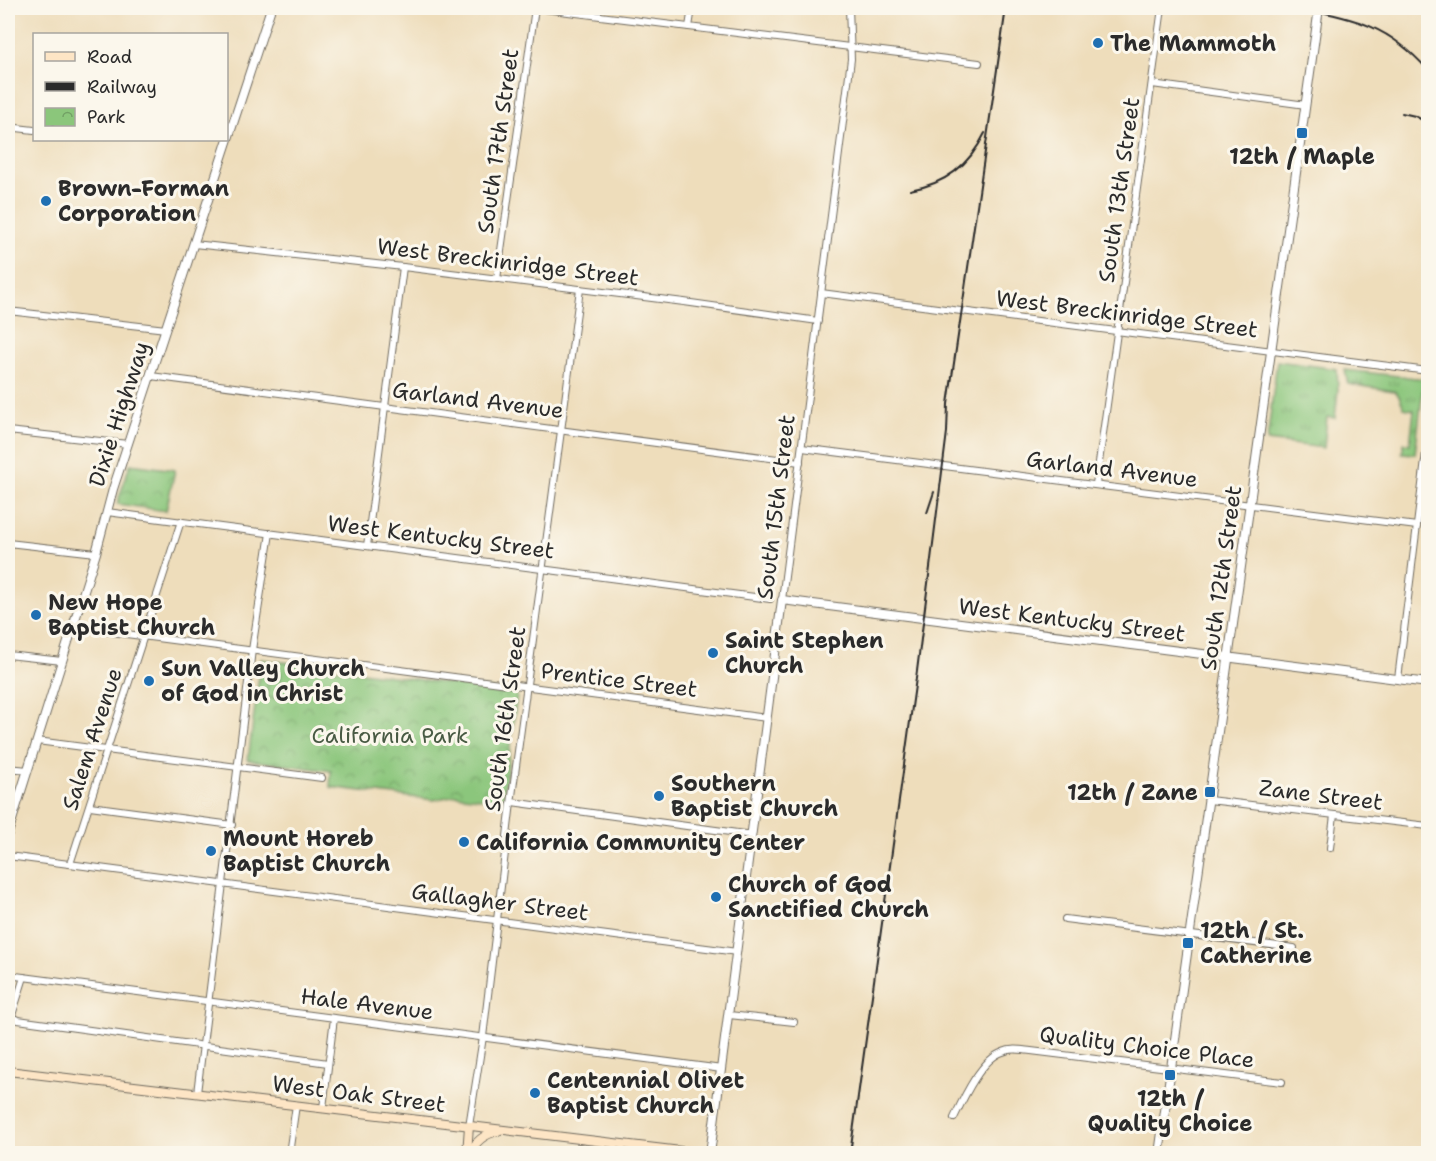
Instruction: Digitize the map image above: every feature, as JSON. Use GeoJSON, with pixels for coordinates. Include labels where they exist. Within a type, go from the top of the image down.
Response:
{"type":"FeatureCollection","features":[{"type":"Feature","properties":{"kind":"main road","name":"West Oak Street"},"geometry":{"type":"LineString","coordinates":[[8,1071],[708,1154]]}},
{"type":"Feature","properties":{"kind":"main road","name":"South 16th Street"},"geometry":{"type":"LineString","coordinates":[[468,1154],[470,1126]]}},
{"type":"Feature","properties":{"kind":"main road"},"geometry":{"type":"LineString","coordinates":[[468,1154],[472,1146],[482,1137],[504,1130]]}},
{"type":"Feature","properties":{"kind":"street","name":"Dixie Highway"},"geometry":{"type":"LineString","coordinates":[[228,140],[271,8]]}},
{"type":"Feature","properties":{"kind":"street"},"geometry":{"type":"LineString","coordinates":[[536,8],[979,63]]}},
{"type":"Feature","properties":{"kind":"street","name":"South 17th Street"},"geometry":{"type":"LineString","coordinates":[[498,279],[536,8]]}},
{"type":"Feature","properties":{"kind":"street"},"geometry":{"type":"LineString","coordinates":[[689,27],[692,8]]}},
{"type":"Feature","properties":{"kind":"street","name":"South 15th Street"},"geometry":{"type":"LineString","coordinates":[[708,1154],[722,1069],[845,109],[851,59],[849,8]]}},
{"type":"Feature","properties":{"kind":"street","name":"South 13th Street"},"geometry":{"type":"LineString","coordinates":[[1096,484],[1162,8]]}},
{"type":"Feature","properties":{"kind":"street","name":"South 12th Street"},"geometry":{"type":"LineString","coordinates":[[1159,1154],[1319,8]]}},
{"type":"Feature","properties":{"kind":"street"},"geometry":{"type":"LineString","coordinates":[[1152,84],[1306,105]]}},
{"type":"Feature","properties":{"kind":"street"},"geometry":{"type":"LineString","coordinates":[[8,127],[33,130]]}},
{"type":"Feature","properties":{"kind":"street","name":"Dixie Highway"},"geometry":{"type":"LineString","coordinates":[[8,833],[128,444],[228,141]]}},
{"type":"Feature","properties":{"kind":"street","name":"West Breckinridge Street"},"geometry":{"type":"LineString","coordinates":[[194,244],[403,267],[818,321]]}},
{"type":"Feature","properties":{"kind":"street"},"geometry":{"type":"LineString","coordinates":[[368,546],[403,267]]}},
{"type":"Feature","properties":{"kind":"street","name":"South 16th Street"},"geometry":{"type":"LineString","coordinates":[[470,1126],[580,289]]}},
{"type":"Feature","properties":{"kind":"street","name":"West Breckinridge Street"},"geometry":{"type":"LineString","coordinates":[[821,293],[1428,371]]}},
{"type":"Feature","properties":{"kind":"street"},"geometry":{"type":"LineString","coordinates":[[8,311],[166,329]]}},
{"type":"Feature","properties":{"kind":"street","name":"Garland Avenue"},"geometry":{"type":"LineString","coordinates":[[151,376],[800,462]]}},
{"type":"Feature","properties":{"kind":"street"},"geometry":{"type":"LineString","coordinates":[[8,431],[128,444]]}},
{"type":"Feature","properties":{"kind":"street"},"geometry":{"type":"LineString","coordinates":[[1398,679],[1428,436]]}},
{"type":"Feature","properties":{"kind":"street","name":"Garland Avenue"},"geometry":{"type":"LineString","coordinates":[[802,448],[1417,526]]}},
{"type":"Feature","properties":{"kind":"street","name":"West Kentucky Street"},"geometry":{"type":"LineString","coordinates":[[107,512],[770,599]]}},
{"type":"Feature","properties":{"kind":"street","name":"Salem Avenue"},"geometry":{"type":"LineString","coordinates":[[70,864],[181,521]]}},
{"type":"Feature","properties":{"kind":"street"},"geometry":{"type":"LineString","coordinates":[[197,1093],[252,650],[270,533]]}},
{"type":"Feature","properties":{"kind":"street"},"geometry":{"type":"LineString","coordinates":[[8,543],[96,553]]}},
{"type":"Feature","properties":{"kind":"street","name":"West Kentucky Street"},"geometry":{"type":"LineString","coordinates":[[782,600],[1428,683]]}},
{"type":"Feature","properties":{"kind":"street","name":"Prentice Street"},"geometry":{"type":"LineString","coordinates":[[73,627],[767,718]]}},
{"type":"Feature","properties":{"kind":"street"},"geometry":{"type":"LineString","coordinates":[[8,655],[62,661]]}},
{"type":"Feature","properties":{"kind":"street"},"geometry":{"type":"LineString","coordinates":[[37,741],[322,778]]}},
{"type":"Feature","properties":{"kind":"street"},"geometry":{"type":"LineString","coordinates":[[8,768],[28,770]]}},
{"type":"Feature","properties":{"kind":"street","name":"Zane Street"},"geometry":{"type":"LineString","coordinates":[[1209,800],[1428,826]]}},
{"type":"Feature","properties":{"kind":"street"},"geometry":{"type":"LineString","coordinates":[[512,802],[752,835]]}},
{"type":"Feature","properties":{"kind":"street"},"geometry":{"type":"LineString","coordinates":[[90,806],[232,825]]}},
{"type":"Feature","properties":{"kind":"street"},"geometry":{"type":"LineString","coordinates":[[1330,848],[1334,814]]}},
{"type":"Feature","properties":{"kind":"street","name":"Gallagher Street"},"geometry":{"type":"LineString","coordinates":[[8,856],[737,952]]}},
{"type":"Feature","properties":{"kind":"street"},"geometry":{"type":"LineString","coordinates":[[1065,919],[1294,948]]}},
{"type":"Feature","properties":{"kind":"street","name":"Hale Avenue"},"geometry":{"type":"LineString","coordinates":[[8,975],[722,1069]]}},
{"type":"Feature","properties":{"kind":"street"},"geometry":{"type":"LineString","coordinates":[[8,1028],[24,977]]}},
{"type":"Feature","properties":{"kind":"street"},"geometry":{"type":"LineString","coordinates":[[729,1015],[794,1022]]}},
{"type":"Feature","properties":{"kind":"street"},"geometry":{"type":"LineString","coordinates":[[11,1017],[77,1029],[328,1063]]}},
{"type":"Feature","properties":{"kind":"street"},"geometry":{"type":"LineString","coordinates":[[323,1108],[334,1018]]}},
{"type":"Feature","properties":{"kind":"street","name":"Quality Choice Place"},"geometry":{"type":"LineString","coordinates":[[954,1118],[971,1086],[984,1068],[1000,1052],[1008,1050],[1282,1082]]}},
{"type":"Feature","properties":{"kind":"street"},"geometry":{"type":"LineString","coordinates":[[289,1154],[296,1105]]}},
{"type":"Feature","properties":{"kind":"green space"},"geometry":{"type":"Polygon","coordinates":[[[1277,361],[1337,369],[1338,390],[1335,418],[1327,417],[1324,448],[1267,441],[1277,361]]]}},
{"type":"Feature","properties":{"kind":"green space"},"geometry":{"type":"Polygon","coordinates":[[[1345,370],[1424,379],[1415,454],[1402,453],[1404,443],[1410,444],[1414,410],[1404,408],[1394,391],[1348,384],[1345,370]]]}},
{"type":"Feature","properties":{"kind":"green space"},"geometry":{"type":"Polygon","coordinates":[[[130,464],[175,470],[166,511],[117,504],[130,464]]]}},
{"type":"Feature","properties":{"kind":"green space","name":"California Park"},"geometry":{"type":"Polygon","coordinates":[[[261,659],[515,692],[517,696],[503,801],[456,795],[434,800],[330,787],[331,771],[248,760],[261,659]]]}},
{"type":"Feature","properties":{"kind":"green space"},"geometry":{"type":"Polygon","coordinates":[[[270,672],[281,673],[278,698],[266,697],[270,672]]]}},
{"type":"Feature","properties":{"kind":"railway"},"geometry":{"type":"LineString","coordinates":[[850,1154],[917,671],[947,432],[948,404],[1006,8]]}},
{"type":"Feature","properties":{"kind":"railway"},"geometry":{"type":"LineString","coordinates":[[1301,8],[1339,16],[1386,34],[1414,55],[1428,70]]}},
{"type":"Feature","properties":{"kind":"railway"},"geometry":{"type":"LineString","coordinates":[[1402,113],[1415,116],[1428,123]]}},
{"type":"Feature","properties":{"kind":"railway"},"geometry":{"type":"LineString","coordinates":[[910,190],[934,183],[955,172],[979,145],[985,133]]}},
{"type":"Feature","properties":{"kind":"railway"},"geometry":{"type":"LineString","coordinates":[[927,513],[934,492]]}},
{"type":"Feature","properties":{"kind":"place","name":"The Mammoth"},"geometry":{"type":"Point","coordinates":[1098,43]}},
{"type":"Feature","properties":{"kind":"place","name":"12th / Maple"},"geometry":{"type":"Point","coordinates":[1302,133]}},
{"type":"Feature","properties":{"kind":"place","name":"Brown-Forman Corporation"},"geometry":{"type":"Point","coordinates":[46,201]}},
{"type":"Feature","properties":{"kind":"place","name":"New Hope Baptist Church"},"geometry":{"type":"Point","coordinates":[36,615]}},
{"type":"Feature","properties":{"kind":"place","name":"Saint Stephen Church"},"geometry":{"type":"Point","coordinates":[713,653]}},
{"type":"Feature","properties":{"kind":"place","name":"Sun Valley Church of God in Christ"},"geometry":{"type":"Point","coordinates":[149,681]}},
{"type":"Feature","properties":{"kind":"place","name":"12th / Zane"},"geometry":{"type":"Point","coordinates":[1210,792]}},
{"type":"Feature","properties":{"kind":"place","name":"Southern Baptist Church"},"geometry":{"type":"Point","coordinates":[659,796]}},
{"type":"Feature","properties":{"kind":"place","name":"California Community Center"},"geometry":{"type":"Point","coordinates":[464,842]}},
{"type":"Feature","properties":{"kind":"place","name":"Mount Horeb Baptist Church"},"geometry":{"type":"Point","coordinates":[211,851]}},
{"type":"Feature","properties":{"kind":"place","name":"Church of God Sanctified Church"},"geometry":{"type":"Point","coordinates":[716,897]}},
{"type":"Feature","properties":{"kind":"place","name":"12th / St. Catherine"},"geometry":{"type":"Point","coordinates":[1188,943]}},
{"type":"Feature","properties":{"kind":"place","name":"12th / Quality Choice"},"geometry":{"type":"Point","coordinates":[1170,1075]}},
{"type":"Feature","properties":{"kind":"place","name":"Centennial Olivet Baptist Church"},"geometry":{"type":"Point","coordinates":[535,1093]}}]}
